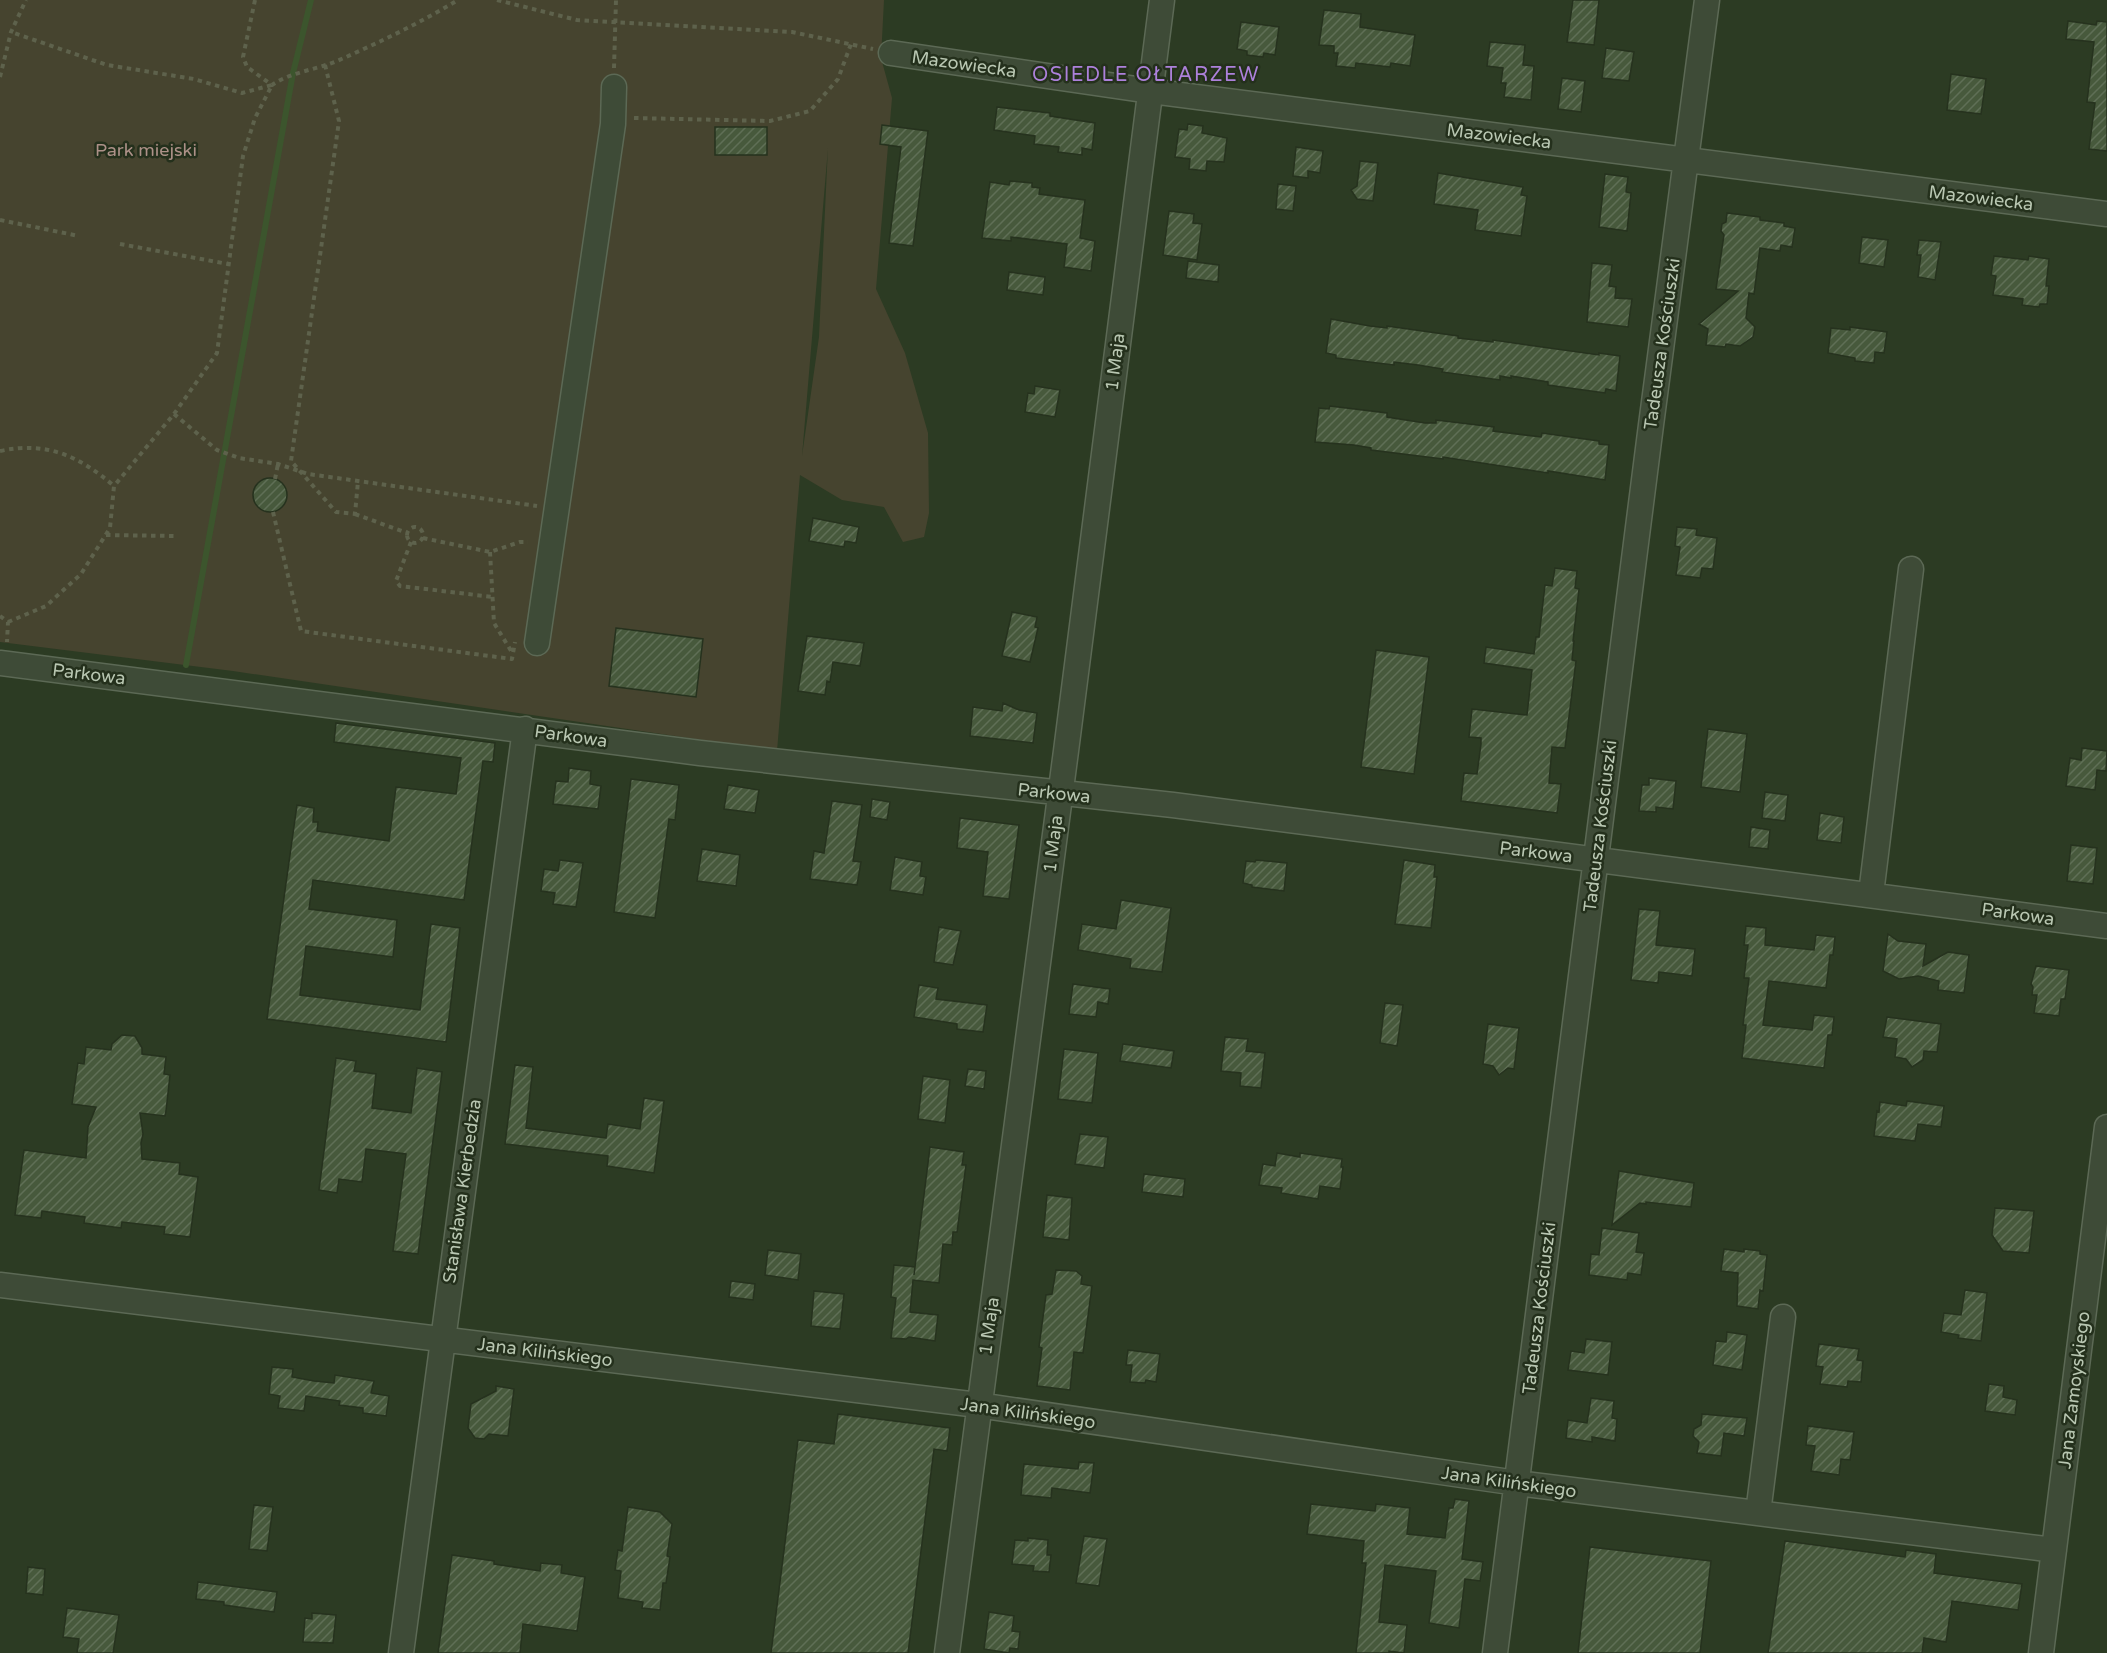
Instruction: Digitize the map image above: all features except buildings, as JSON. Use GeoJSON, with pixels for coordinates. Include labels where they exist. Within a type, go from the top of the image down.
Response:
{"type":"FeatureCollection","features":[{"type":"Feature","properties":{"kind":"street","name":"1 Maja"},"geometry":{"type":"LineString","coordinates":[[946,1653],[1162,0]]}},
{"type":"Feature","properties":{"kind":"street","name":"Tadeusza Kościuszki"},"geometry":{"type":"LineString","coordinates":[[1495,1653],[1652,413],[1707,0]]}},
{"type":"Feature","properties":{"kind":"street","name":"Mazowiecka"},"geometry":{"type":"LineString","coordinates":[[891,53],[1150,91],[2107,214]]}},
{"type":"Feature","properties":{"kind":"street"},"geometry":{"type":"LineString","coordinates":[[537,643],[613,118],[614,87]]}},
{"type":"Feature","properties":{"kind":"street"},"geometry":{"type":"LineString","coordinates":[[1871,894],[1911,569]]}},
{"type":"Feature","properties":{"kind":"street","name":"Parkowa"},"geometry":{"type":"LineString","coordinates":[[3,654],[700,753],[1196,808],[2107,926]]}},
{"type":"Feature","properties":{"kind":"street","name":"Stanisława Kierbedzia"},"geometry":{"type":"LineString","coordinates":[[401,1653],[525,729]]}},
{"type":"Feature","properties":{"kind":"street","name":"Jana Zamoyskiego"},"geometry":{"type":"LineString","coordinates":[[2041,1653],[2107,1127]]}},
{"type":"Feature","properties":{"kind":"street","name":"Jana Kilińskiego"},"geometry":{"type":"LineString","coordinates":[[0,1285],[978,1405],[1516,1484],[2054,1550]]}},
{"type":"Feature","properties":{"kind":"street"},"geometry":{"type":"LineString","coordinates":[[1758,1513],[1783,1317]]}},
{"type":"Feature","properties":{"kind":"path"},"geometry":{"type":"LineString","coordinates":[[0,77],[12,32],[26,0]]}},
{"type":"Feature","properties":{"kind":"path"},"geometry":{"type":"LineString","coordinates":[[255,0],[243,57],[247,67],[272,85]]}},
{"type":"Feature","properties":{"kind":"path"},"geometry":{"type":"LineString","coordinates":[[12,32],[107,65],[194,79],[242,93],[272,85],[284,76],[325,65],[437,13],[458,0]]}},
{"type":"Feature","properties":{"kind":"path"},"geometry":{"type":"LineString","coordinates":[[496,0],[577,20],[792,32],[891,53]]}},
{"type":"Feature","properties":{"kind":"path"},"geometry":{"type":"LineString","coordinates":[[614,87],[616,0]]}},
{"type":"Feature","properties":{"kind":"path"},"geometry":{"type":"LineString","coordinates":[[613,118],[770,121],[810,111],[838,79],[851,44]]}},
{"type":"Feature","properties":{"kind":"path"},"geometry":{"type":"LineString","coordinates":[[325,65],[339,121],[291,461],[336,512],[355,514],[407,533],[411,542],[396,581],[400,586],[493,597]]}},
{"type":"Feature","properties":{"kind":"path"},"geometry":{"type":"LineString","coordinates":[[9,622],[46,606],[81,574],[110,528],[114,486],[174,414],[217,353],[243,156],[255,118],[272,85]]}},
{"type":"Feature","properties":{"kind":"path"},"geometry":{"type":"LineString","coordinates":[[0,220],[79,236]]}},
{"type":"Feature","properties":{"kind":"path"},"geometry":{"type":"LineString","coordinates":[[120,244],[228,264]]}},
{"type":"Feature","properties":{"kind":"path"},"geometry":{"type":"LineString","coordinates":[[174,414],[217,450],[231,456],[278,464],[308,474],[558,509]]}},
{"type":"Feature","properties":{"kind":"path"},"geometry":{"type":"LineString","coordinates":[[0,451],[37,448],[59,452],[92,467],[114,486]]}},
{"type":"Feature","properties":{"kind":"path"},"geometry":{"type":"LineString","coordinates":[[275,478],[278,464]]}},
{"type":"Feature","properties":{"kind":"path"},"geometry":{"type":"LineString","coordinates":[[355,514],[358,481]]}},
{"type":"Feature","properties":{"kind":"path"},"geometry":{"type":"LineString","coordinates":[[273,512],[301,631],[512,659],[516,632]]}},
{"type":"Feature","properties":{"kind":"path"},"geometry":{"type":"LineString","coordinates":[[407,533],[412,527],[422,530],[423,538],[419,543],[411,542]]}},
{"type":"Feature","properties":{"kind":"path"},"geometry":{"type":"LineString","coordinates":[[105,535],[174,536]]}},
{"type":"Feature","properties":{"kind":"path"},"geometry":{"type":"LineString","coordinates":[[423,538],[490,552],[520,542],[552,546]]}},
{"type":"Feature","properties":{"kind":"path"},"geometry":{"type":"LineString","coordinates":[[490,552],[494,624],[513,654]]}},
{"type":"Feature","properties":{"kind":"path"},"geometry":{"type":"LineString","coordinates":[[0,616],[9,622]]}},
{"type":"Feature","properties":{"kind":"path"},"geometry":{"type":"LineString","coordinates":[[3,654],[9,622]]}},
{"type":"Feature","properties":{"kind":"green space","name":"Park miejski"},"geometry":{"type":"Polygon","coordinates":[[[0,0],[884,0],[881,58],[892,98],[876,289],[905,353],[928,433],[929,513],[924,537],[903,542],[884,507],[842,500],[800,475],[777,751],[233,671],[0,642],[0,0]],[[828,149],[802,456],[819,337],[828,149]]]}},
{"type":"Feature","properties":{"kind":"waterway"},"geometry":{"type":"LineString","coordinates":[[186,665],[293,73],[311,0]]}},
{"type":"Feature","properties":{"kind":"district","name":"OSIEDLE OŁTARZEW"},"geometry":{"type":"Point","coordinates":[1146,75]}}]}
